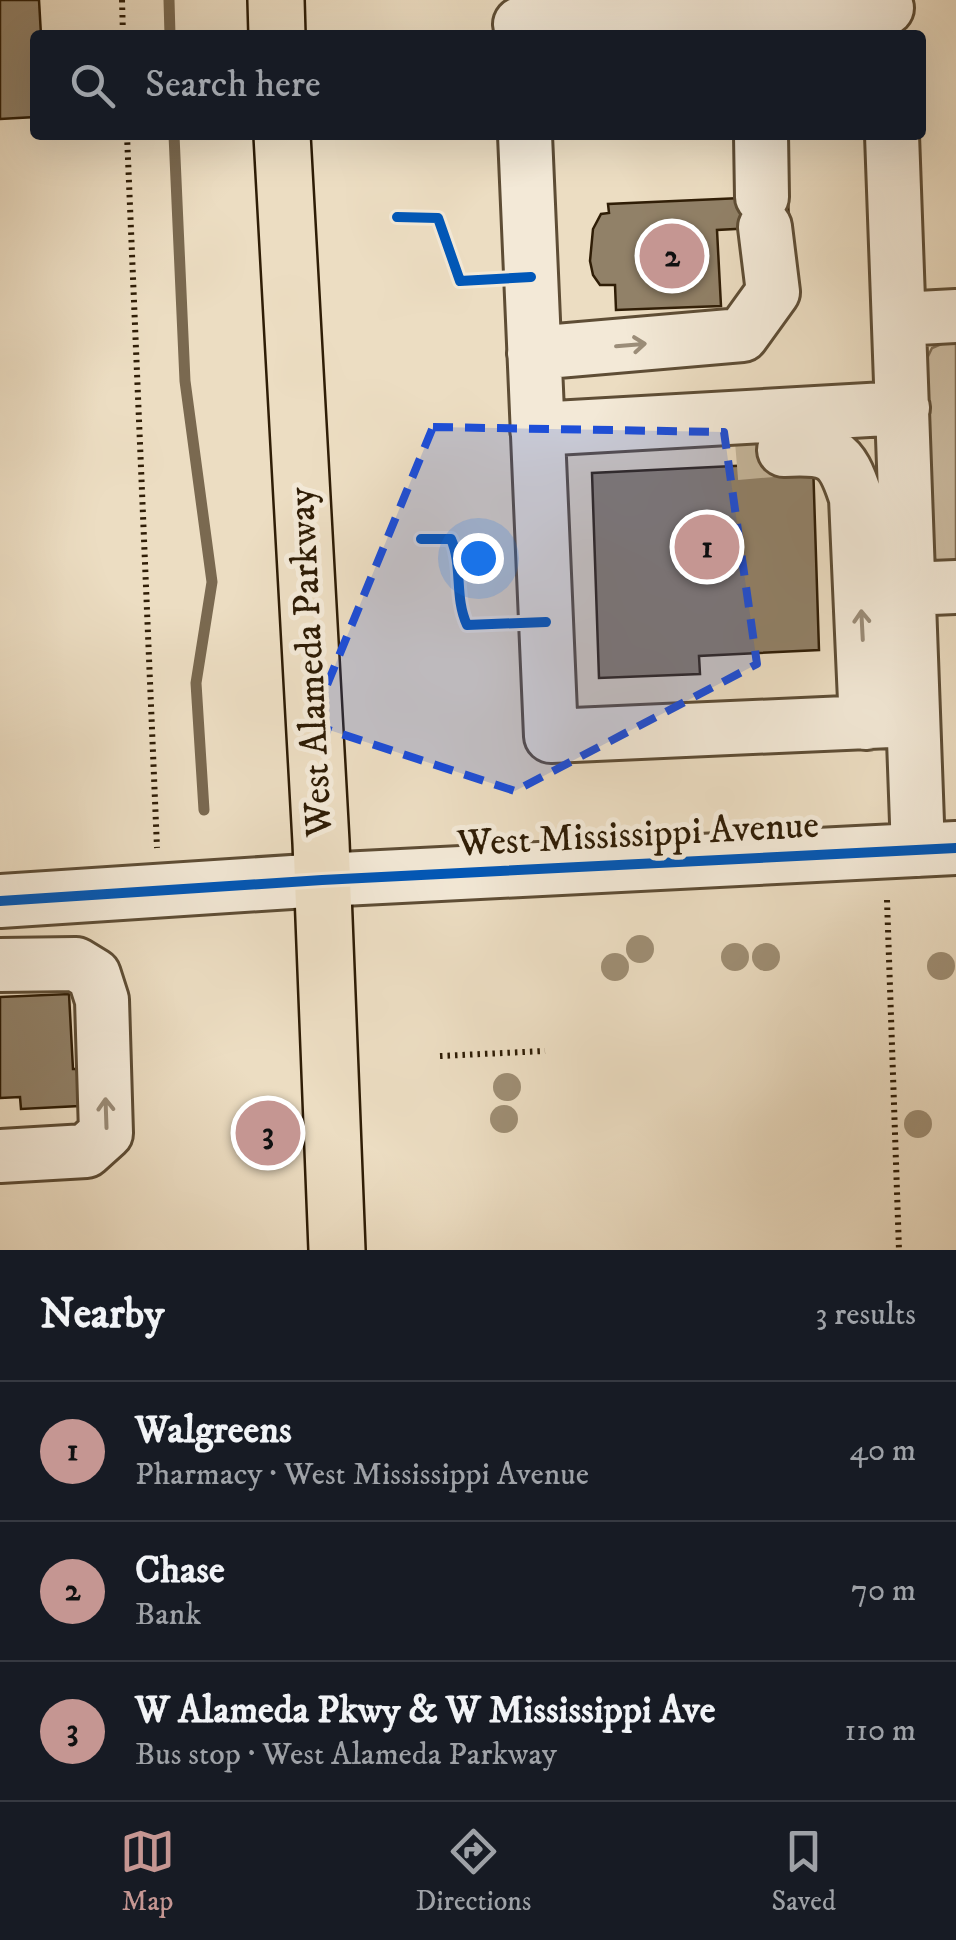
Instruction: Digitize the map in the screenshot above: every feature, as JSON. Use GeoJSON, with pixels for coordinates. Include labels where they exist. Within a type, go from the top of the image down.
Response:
{"type":"FeatureCollection","features":[{"type":"Feature","properties":{"kind":"main road"},"geometry":{"type":"LineString","coordinates":[[276,0],[277,30]]}},
{"type":"Feature","properties":{"kind":"main road","name":"West Alameda Parkway"},"geometry":{"type":"LineString","coordinates":[[282,140],[322,880],[337,1250]]}},
{"type":"Feature","properties":{"kind":"street"},"geometry":{"type":"LineString","coordinates":[[520,20],[795,4],[887,14]]}},
{"type":"Feature","properties":{"kind":"street"},"geometry":{"type":"LineString","coordinates":[[527,140],[551,736],[890,721]]}},
{"type":"Feature","properties":{"kind":"street"},"geometry":{"type":"LineString","coordinates":[[534,353],[742,335],[773,292],[763,212],[761,140]]}},
{"type":"Feature","properties":{"kind":"street"},"geometry":{"type":"LineString","coordinates":[[890,721],[932,588],[902,408],[892,140]]}},
{"type":"Feature","properties":{"kind":"street"},"geometry":{"type":"LineString","coordinates":[[900,319],[956,316]]}},
{"type":"Feature","properties":{"kind":"street"},"geometry":{"type":"LineString","coordinates":[[750,444],[902,408]]}},
{"type":"Feature","properties":{"kind":"street"},"geometry":{"type":"LineString","coordinates":[[537,429],[750,444],[835,455],[849,475],[856,498],[890,721],[937,849]]}},
{"type":"Feature","properties":{"kind":"street","name":"West Mississippi Avenue"},"geometry":{"type":"LineString","coordinates":[[0,901],[322,880],[937,849]]}},
{"type":"Feature","properties":{"kind":"street"},"geometry":{"type":"LineString","coordinates":[[0,965],[76,964],[94,975],[102,1000],[106,1133],[86,1151],[0,1156]]}},
{"type":"Feature","properties":{"kind":"street"},"geometry":{"type":"LineString","coordinates":[[0,982],[72,981],[97,986]]}},
{"type":"Feature","properties":{"kind":"path"},"geometry":{"type":"LineString","coordinates":[[122,0],[124,30]]}},
{"type":"Feature","properties":{"kind":"path"},"geometry":{"type":"LineString","coordinates":[[127,140],[159,891]]}},
{"type":"Feature","properties":{"kind":"path"},"geometry":{"type":"LineString","coordinates":[[888,900],[899,1250]]}},
{"type":"Feature","properties":{"kind":"path"},"geometry":{"type":"LineString","coordinates":[[440,1056],[545,1051]]}},
{"type":"Feature","properties":{"kind":"highlighted area"},"geometry":{"type":"Polygon","coordinates":[[[433,427],[724,432],[757,664],[515,791],[311,724],[433,427]]]}},
{"type":"Feature","properties":{"kind":"shaded area"},"geometry":{"type":"Polygon","coordinates":[[[956,338],[956,564],[941,564],[927,554],[919,375],[932,348],[956,338]]]}},
{"type":"Feature","properties":{"kind":"building"},"geometry":{"type":"Polygon","coordinates":[[[0,0],[39,0],[41,30],[30,30],[30,117],[0,119],[0,0]]]}},
{"type":"Feature","properties":{"kind":"building"},"geometry":{"type":"Polygon","coordinates":[[[788,196],[789,226],[717,230],[721,306],[616,310],[615,285],[600,285],[593,275],[593,229],[601,214],[609,213],[608,204],[788,196]]]}},
{"type":"Feature","properties":{"kind":"building"},"geometry":{"type":"Polygon","coordinates":[[[813,462],[819,650],[699,656],[700,674],[599,678],[592,473],[813,462]]]}},
{"type":"Feature","properties":{"kind":"building"},"geometry":{"type":"Polygon","coordinates":[[[69,994],[79,1106],[21,1109],[20,1097],[0,1098],[0,997],[69,994]]]}},
{"type":"Feature","properties":{"kind":"waterway"},"geometry":{"type":"LineString","coordinates":[[169,0],[170,30]]}},
{"type":"Feature","properties":{"kind":"waterway"},"geometry":{"type":"LineString","coordinates":[[174,140],[185,381],[212,582],[196,683],[204,810]]}},
{"type":"Feature","properties":{"kind":"tunnel"},"geometry":{"type":"LineString","coordinates":[[736,454],[784,450]]}},
{"type":"Feature","properties":{"kind":"cycle path"},"geometry":{"type":"LineString","coordinates":[[397,217],[438,218],[460,281],[531,277]]}},
{"type":"Feature","properties":{"kind":"cycle path"},"geometry":{"type":"LineString","coordinates":[[421,539],[451,539],[467,625],[546,622]]}},
{"type":"Feature","properties":{"kind":"cycle path"},"geometry":{"type":"LineString","coordinates":[[0,901],[322,880],[956,848]]}},
{"type":"Feature","properties":{"kind":"place","name":"Chase"},"geometry":{"type":"Point","coordinates":[672,256]}},
{"type":"Feature","properties":{"kind":"place","name":"Walgreens"},"geometry":{"type":"Point","coordinates":[707,547]}},
{"type":"Feature","properties":{"kind":"place","name":"W Alameda Pkwy & W Mississippi Ave"},"geometry":{"type":"Point","coordinates":[268,1133]}}]}
